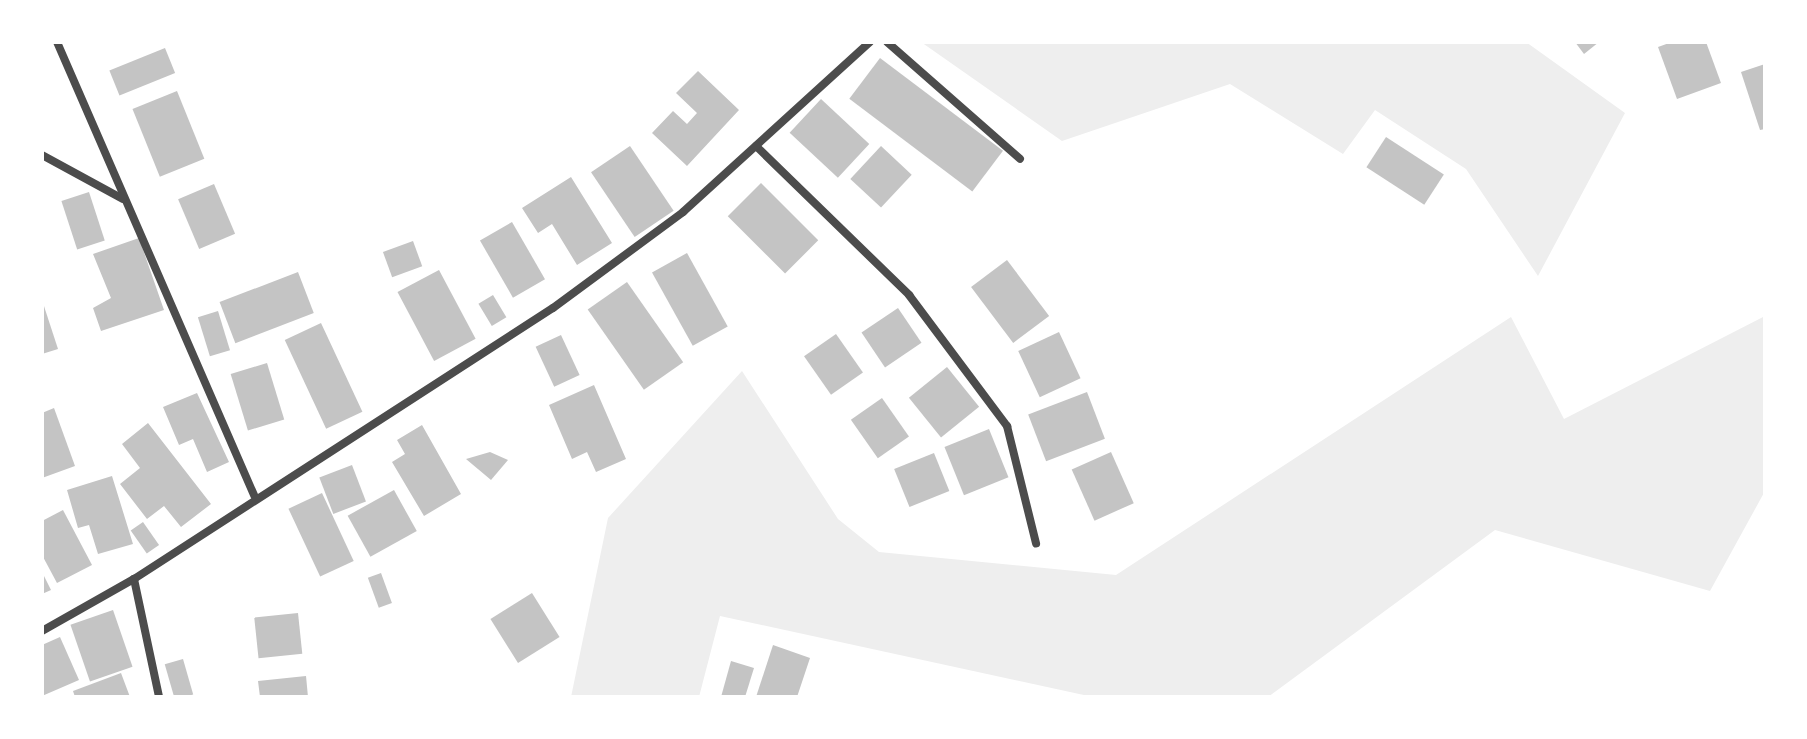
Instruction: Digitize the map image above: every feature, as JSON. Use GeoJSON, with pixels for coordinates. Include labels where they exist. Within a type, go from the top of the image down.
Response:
{"type":"FeatureCollection","features":[{"type":"Feature","properties":{"kind":"street"},"geometry":{"type":"LineString","coordinates":[[57,42],[254,496]]}},
{"type":"Feature","properties":{"kind":"street"},"geometry":{"type":"LineString","coordinates":[[42,631],[134,579],[254,496],[553,308],[683,212],[870,42]]}},
{"type":"Feature","properties":{"kind":"street"},"geometry":{"type":"LineString","coordinates":[[887,42],[1020,159]]}},
{"type":"Feature","properties":{"kind":"street"},"geometry":{"type":"LineString","coordinates":[[756,146],[909,295],[1007,426],[1036,543]]}},
{"type":"Feature","properties":{"kind":"street"},"geometry":{"type":"LineString","coordinates":[[42,155],[123,199]]}},
{"type":"Feature","properties":{"kind":"street"},"geometry":{"type":"LineString","coordinates":[[134,579],[159,697]]}},
{"type":"Feature","properties":{"kind":"shaded area"},"geometry":{"type":"Polygon","coordinates":[[[921,42],[1526,42],[1625,113],[1538,276],[1466,169],[1375,110],[1343,154],[1230,84],[1062,141],[921,42]]]}},
{"type":"Feature","properties":{"kind":"shaded area"},"geometry":{"type":"Polygon","coordinates":[[[1765,316],[1765,491],[1710,591],[1495,530],[1268,697],[1093,697],[720,616],[699,697],[571,697],[608,518],[742,371],[838,519],[879,552],[1116,575],[1511,317],[1564,419],[1765,316]]]}},
{"type":"Feature","properties":{"kind":"building"},"geometry":{"type":"Polygon","coordinates":[[[1575,42],[1599,42],[1584,54],[1575,42]]]}},
{"type":"Feature","properties":{"kind":"building"},"geometry":{"type":"Polygon","coordinates":[[[1672,42],[1706,42],[1721,83],[1677,99],[1658,47],[1672,42]]]}},
{"type":"Feature","properties":{"kind":"building"},"geometry":{"type":"Polygon","coordinates":[[[165,48],[175,73],[119,96],[109,70],[165,48]]]}},
{"type":"Feature","properties":{"kind":"building"},"geometry":{"type":"Polygon","coordinates":[[[880,58],[1003,151],[972,191],[849,99],[880,58]]]}},
{"type":"Feature","properties":{"kind":"building"},"geometry":{"type":"Polygon","coordinates":[[[1765,64],[1765,129],[1760,130],[1741,72],[1765,64]]]}},
{"type":"Feature","properties":{"kind":"building"},"geometry":{"type":"Polygon","coordinates":[[[698,71],[739,110],[687,166],[652,133],[673,111],[687,124],[697,113],[676,93],[698,71]]]}},
{"type":"Feature","properties":{"kind":"building"},"geometry":{"type":"Polygon","coordinates":[[[177,91],[204,159],[160,177],[132,109],[177,91]]]}},
{"type":"Feature","properties":{"kind":"building"},"geometry":{"type":"Polygon","coordinates":[[[821,99],[869,144],[838,178],[790,133],[821,99]]]}},
{"type":"Feature","properties":{"kind":"building"},"geometry":{"type":"Polygon","coordinates":[[[1386,137],[1444,175],[1424,205],[1366,167],[1386,137]]]}},
{"type":"Feature","properties":{"kind":"building"},"geometry":{"type":"Polygon","coordinates":[[[630,146],[674,211],[635,237],[591,172],[630,146]]]}},
{"type":"Feature","properties":{"kind":"building"},"geometry":{"type":"Polygon","coordinates":[[[881,146],[912,175],[881,208],[850,179],[881,146]]]}},
{"type":"Feature","properties":{"kind":"building"},"geometry":{"type":"Polygon","coordinates":[[[571,177],[612,243],[577,265],[552,224],[538,233],[522,208],[571,177]]]}},
{"type":"Feature","properties":{"kind":"building"},"geometry":{"type":"Polygon","coordinates":[[[761,183],[818,240],[785,274],[728,216],[761,183]]]}},
{"type":"Feature","properties":{"kind":"building"},"geometry":{"type":"Polygon","coordinates":[[[214,184],[235,234],[199,249],[178,199],[214,184]]]}},
{"type":"Feature","properties":{"kind":"building"},"geometry":{"type":"Polygon","coordinates":[[[89,192],[105,241],[77,249],[61,201],[89,192]]]}},
{"type":"Feature","properties":{"kind":"building"},"geometry":{"type":"Polygon","coordinates":[[[512,222],[545,279],[513,298],[480,240],[512,222]]]}},
{"type":"Feature","properties":{"kind":"building"},"geometry":{"type":"Polygon","coordinates":[[[139,238],[164,310],[101,331],[93,308],[111,298],[93,254],[139,238]]]}},
{"type":"Feature","properties":{"kind":"building"},"geometry":{"type":"Polygon","coordinates":[[[413,241],[422,266],[392,277],[383,252],[413,241]]]}},
{"type":"Feature","properties":{"kind":"building"},"geometry":{"type":"Polygon","coordinates":[[[687,253],[728,326],[693,346],[652,272],[687,253]]]}},
{"type":"Feature","properties":{"kind":"building"},"geometry":{"type":"Polygon","coordinates":[[[1007,260],[1049,316],[1013,343],[971,287],[1007,260]]]}},
{"type":"Feature","properties":{"kind":"building"},"geometry":{"type":"Polygon","coordinates":[[[439,270],[476,339],[434,361],[398,292],[439,270]]]}},
{"type":"Feature","properties":{"kind":"building"},"geometry":{"type":"Polygon","coordinates":[[[298,272],[314,313],[235,343],[220,302],[298,272]]]}},
{"type":"Feature","properties":{"kind":"building"},"geometry":{"type":"Polygon","coordinates":[[[627,282],[683,362],[644,390],[588,310],[627,282]]]}},
{"type":"Feature","properties":{"kind":"building"},"geometry":{"type":"Polygon","coordinates":[[[493,295],[506,317],[492,326],[478,304],[493,295]]]}},
{"type":"Feature","properties":{"kind":"building"},"geometry":{"type":"Polygon","coordinates":[[[42,300],[58,349],[42,354],[42,300]]]}},
{"type":"Feature","properties":{"kind":"building"},"geometry":{"type":"Polygon","coordinates":[[[898,308],[921,343],[885,367],[862,333],[898,308]]]}},
{"type":"Feature","properties":{"kind":"building"},"geometry":{"type":"Polygon","coordinates":[[[218,311],[230,350],[210,356],[198,317],[218,311]]]}},
{"type":"Feature","properties":{"kind":"building"},"geometry":{"type":"Polygon","coordinates":[[[321,323],[362,412],[326,429],[285,340],[321,323]]]}},
{"type":"Feature","properties":{"kind":"building"},"geometry":{"type":"Polygon","coordinates":[[[1059,332],[1081,378],[1040,397],[1018,351],[1059,332]]]}},
{"type":"Feature","properties":{"kind":"building"},"geometry":{"type":"Polygon","coordinates":[[[836,334],[863,373],[831,395],[804,356],[836,334]]]}},
{"type":"Feature","properties":{"kind":"building"},"geometry":{"type":"Polygon","coordinates":[[[561,335],[580,375],[554,387],[536,347],[561,335]]]}},
{"type":"Feature","properties":{"kind":"building"},"geometry":{"type":"Polygon","coordinates":[[[267,363],[284,419],[248,431],[231,374],[267,363]]]}},
{"type":"Feature","properties":{"kind":"building"},"geometry":{"type":"Polygon","coordinates":[[[947,367],[979,407],[941,437],[909,398],[947,367]]]}},
{"type":"Feature","properties":{"kind":"building"},"geometry":{"type":"Polygon","coordinates":[[[594,385],[626,459],[596,472],[587,452],[572,459],[549,405],[594,385]]]}},
{"type":"Feature","properties":{"kind":"building"},"geometry":{"type":"Polygon","coordinates":[[[1087,392],[1105,439],[1046,461],[1028,415],[1087,392]]]}},
{"type":"Feature","properties":{"kind":"building"},"geometry":{"type":"Polygon","coordinates":[[[197,393],[229,462],[207,472],[193,439],[179,445],[163,407],[197,393]]]}},
{"type":"Feature","properties":{"kind":"building"},"geometry":{"type":"Polygon","coordinates":[[[882,398],[909,437],[878,458],[851,420],[882,398]]]}},
{"type":"Feature","properties":{"kind":"building"},"geometry":{"type":"Polygon","coordinates":[[[54,408],[75,466],[42,478],[42,413],[54,408]]]}},
{"type":"Feature","properties":{"kind":"building"},"geometry":{"type":"Polygon","coordinates":[[[148,423],[211,504],[181,527],[164,506],[147,519],[120,484],[140,468],[122,444],[148,423]]]}},
{"type":"Feature","properties":{"kind":"building"},"geometry":{"type":"Polygon","coordinates":[[[422,425],[461,494],[424,516],[392,462],[405,454],[397,440],[422,425]]]}},
{"type":"Feature","properties":{"kind":"building"},"geometry":{"type":"Polygon","coordinates":[[[989,429],[1008,477],[964,495],[944,447],[989,429]]]}},
{"type":"Feature","properties":{"kind":"building"},"geometry":{"type":"Polygon","coordinates":[[[490,452],[508,460],[491,480],[466,459],[490,452]]]}},
{"type":"Feature","properties":{"kind":"building"},"geometry":{"type":"Polygon","coordinates":[[[1111,452],[1134,503],[1094,521],[1072,469],[1111,452]]]}},
{"type":"Feature","properties":{"kind":"building"},"geometry":{"type":"Polygon","coordinates":[[[934,453],[949,491],[909,507],[894,469],[934,453]]]}},
{"type":"Feature","properties":{"kind":"building"},"geometry":{"type":"Polygon","coordinates":[[[352,465],[366,501],[333,514],[319,478],[352,465]]]}},
{"type":"Feature","properties":{"kind":"building"},"geometry":{"type":"Polygon","coordinates":[[[112,476],[133,544],[98,554],[89,525],[78,528],[67,490],[112,476]]]}},
{"type":"Feature","properties":{"kind":"building"},"geometry":{"type":"Polygon","coordinates":[[[394,490],[417,531],[370,557],[348,516],[394,490]]]}},
{"type":"Feature","properties":{"kind":"building"},"geometry":{"type":"Polygon","coordinates":[[[322,493],[354,561],[320,577],[288,509],[322,493]]]}},
{"type":"Feature","properties":{"kind":"building"},"geometry":{"type":"Polygon","coordinates":[[[63,510],[92,565],[57,583],[42,555],[42,521],[63,510]]]}},
{"type":"Feature","properties":{"kind":"building"},"geometry":{"type":"Polygon","coordinates":[[[143,522],[159,545],[147,554],[131,531],[143,522]]]}},
{"type":"Feature","properties":{"kind":"building"},"geometry":{"type":"Polygon","coordinates":[[[42,572],[51,590],[42,594],[42,572]]]}},
{"type":"Feature","properties":{"kind":"building"},"geometry":{"type":"Polygon","coordinates":[[[381,573],[392,603],[379,608],[368,578],[381,573]]]}},
{"type":"Feature","properties":{"kind":"building"},"geometry":{"type":"Polygon","coordinates":[[[532,593],[560,637],[518,663],[490,619],[532,593]]]}},
{"type":"Feature","properties":{"kind":"building"},"geometry":{"type":"Polygon","coordinates":[[[113,610],[133,667],[90,681],[70,625],[113,610]]]}},
{"type":"Feature","properties":{"kind":"building"},"geometry":{"type":"Polygon","coordinates":[[[298,613],[302,654],[259,658],[254,618],[298,613]]]}},
{"type":"Feature","properties":{"kind":"building"},"geometry":{"type":"Polygon","coordinates":[[[60,637],[79,680],[42,696],[42,645],[60,637]]]}},
{"type":"Feature","properties":{"kind":"building"},"geometry":{"type":"Polygon","coordinates":[[[773,645],[810,658],[797,697],[756,697],[773,645]]]}},
{"type":"Feature","properties":{"kind":"building"},"geometry":{"type":"Polygon","coordinates":[[[183,659],[193,695],[174,697],[165,664],[183,659]]]}},
{"type":"Feature","properties":{"kind":"building"},"geometry":{"type":"Polygon","coordinates":[[[731,661],[754,668],[745,697],[721,697],[731,661]]]}},
{"type":"Feature","properties":{"kind":"building"},"geometry":{"type":"Polygon","coordinates":[[[121,673],[130,697],[75,697],[73,691],[121,673]]]}},
{"type":"Feature","properties":{"kind":"building"},"geometry":{"type":"Polygon","coordinates":[[[306,676],[308,697],[260,697],[258,681],[306,676]]]}}]}
